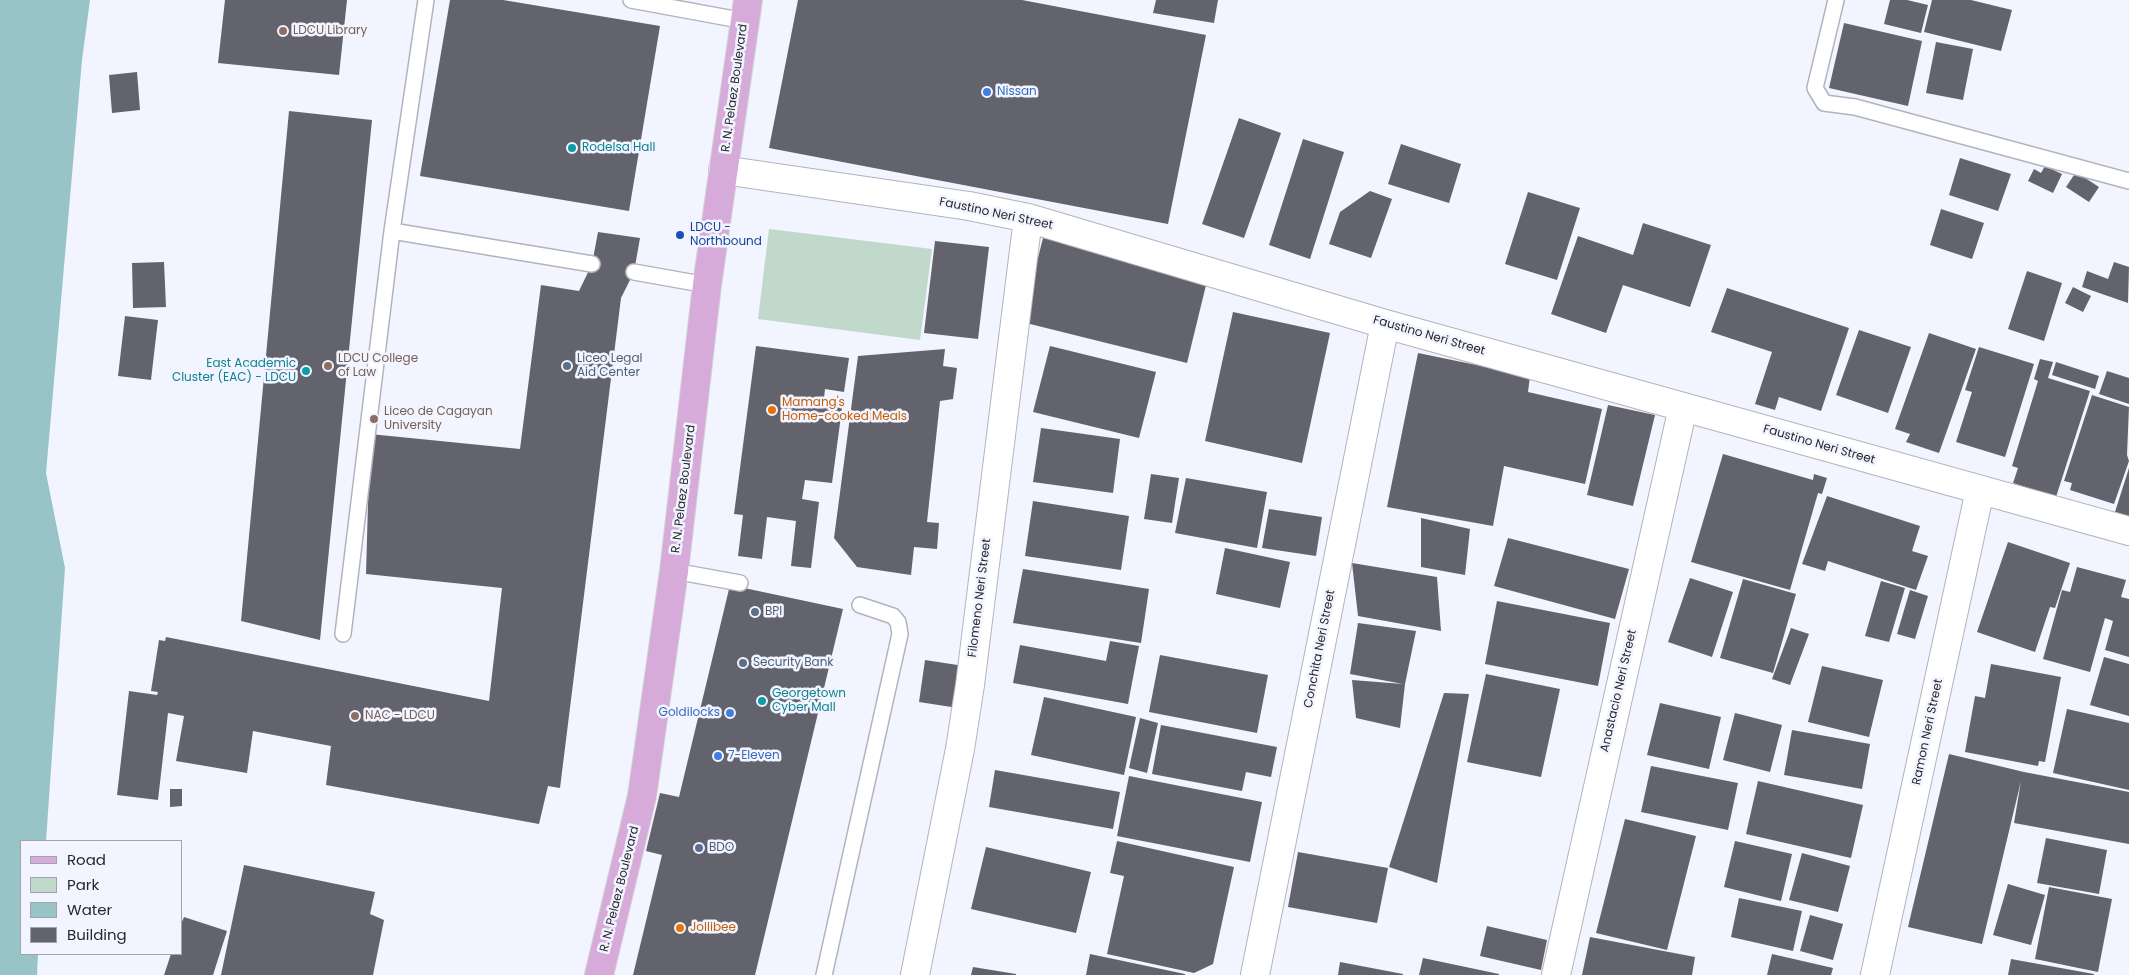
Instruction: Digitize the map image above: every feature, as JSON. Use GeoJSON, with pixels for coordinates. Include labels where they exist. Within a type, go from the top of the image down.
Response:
{"type":"FeatureCollection","features":[{"type":"Feature","properties":{"kind":"main road","name":"R. N. Pelaez Boulevard"},"geometry":{"type":"LineString","coordinates":[[599,975],[642,796],[674,571],[707,284],[746,11]]}},
{"type":"Feature","properties":{"kind":"street","name":"Faustino Neri Street"},"geometry":{"type":"LineString","coordinates":[[723,170],[969,206],[1028,218],[1385,324],[2129,531]]}},
{"type":"Feature","properties":{"kind":"street","name":"Filomeno Neri Street"},"geometry":{"type":"LineString","coordinates":[[915,975],[967,703],[1028,218]]}},
{"type":"Feature","properties":{"kind":"street","name":"Conchita Neri Street"},"geometry":{"type":"LineString","coordinates":[[1255,975],[1385,324]]}},
{"type":"Feature","properties":{"kind":"street","name":"Anastacio Neri Street"},"geometry":{"type":"LineString","coordinates":[[1556,975],[1683,407]]}},
{"type":"Feature","properties":{"kind":"street","name":"Ramon Neri Street"},"geometry":{"type":"LineString","coordinates":[[1875,975],[1980,490]]}},
{"type":"Feature","properties":{"kind":"lane"},"geometry":{"type":"LineString","coordinates":[[343,634],[392,231],[426,0]]}},
{"type":"Feature","properties":{"kind":"lane"},"geometry":{"type":"LineString","coordinates":[[631,0],[746,11]]}},
{"type":"Feature","properties":{"kind":"lane"},"geometry":{"type":"LineString","coordinates":[[1836,0],[1814,88],[1824,103],[1855,107],[2129,181]]}},
{"type":"Feature","properties":{"kind":"lane"},"geometry":{"type":"LineString","coordinates":[[392,231],[592,264]]}},
{"type":"Feature","properties":{"kind":"lane"},"geometry":{"type":"LineString","coordinates":[[634,272],[707,284]]}},
{"type":"Feature","properties":{"kind":"lane"},"geometry":{"type":"LineString","coordinates":[[674,571],[740,583]]}},
{"type":"Feature","properties":{"kind":"lane"},"geometry":{"type":"LineString","coordinates":[[824,975],[900,634],[898,622],[893,616],[860,605]]}},
{"type":"Feature","properties":{"kind":"green space"},"geometry":{"type":"Polygon","coordinates":[[[769,229],[932,249],[920,340],[758,319],[769,229]]]}},
{"type":"Feature","properties":{"kind":"water"},"geometry":{"type":"Polygon","coordinates":[[[0,0],[90,0],[82,60],[46,473],[65,568],[46,840],[20,840],[20,955],[38,955],[37,975],[0,975],[0,0]]]}},
{"type":"Feature","properties":{"kind":"building","name":"LDCU Library"},"geometry":{"type":"Polygon","coordinates":[[[225,0],[347,0],[339,75],[218,63],[225,0]]]}},
{"type":"Feature","properties":{"kind":"building"},"geometry":{"type":"Polygon","coordinates":[[[450,0],[503,0],[660,26],[629,211],[420,176],[450,0]]]}},
{"type":"Feature","properties":{"kind":"building","name":"Nissan"},"geometry":{"type":"Polygon","coordinates":[[[798,0],[1022,0],[1206,35],[1168,224],[769,148],[798,0]]]}},
{"type":"Feature","properties":{"kind":"building"},"geometry":{"type":"Polygon","coordinates":[[[1156,0],[1218,0],[1214,23],[1153,13],[1156,0]]]}},
{"type":"Feature","properties":{"kind":"building"},"geometry":{"type":"Polygon","coordinates":[[[1890,0],[1907,0],[1928,5],[1921,33],[1884,24],[1890,0]]]}},
{"type":"Feature","properties":{"kind":"building"},"geometry":{"type":"Polygon","coordinates":[[[1932,0],[1971,0],[2012,10],[2001,51],[1924,32],[1932,0]]]}},
{"type":"Feature","properties":{"kind":"building"},"geometry":{"type":"Polygon","coordinates":[[[1844,23],[1922,41],[1908,106],[1829,88],[1844,23]]]}},
{"type":"Feature","properties":{"kind":"building"},"geometry":{"type":"Polygon","coordinates":[[[1936,42],[1973,49],[1963,100],[1926,93],[1936,42]]]}},
{"type":"Feature","properties":{"kind":"building"},"geometry":{"type":"Polygon","coordinates":[[[137,72],[140,110],[112,113],[109,75],[137,72]]]}},
{"type":"Feature","properties":{"kind":"building","name":"East Academic Cluster (EAC) - LDCU"},"geometry":{"type":"Polygon","coordinates":[[[289,111],[372,120],[320,640],[241,621],[289,111]]]}},
{"type":"Feature","properties":{"kind":"building"},"geometry":{"type":"Polygon","coordinates":[[[1239,118],[1281,133],[1244,238],[1202,224],[1239,118]]]}},
{"type":"Feature","properties":{"kind":"building"},"geometry":{"type":"Polygon","coordinates":[[[1303,139],[1344,152],[1310,259],[1269,245],[1303,139]]]}},
{"type":"Feature","properties":{"kind":"building"},"geometry":{"type":"Polygon","coordinates":[[[1401,144],[1461,164],[1449,203],[1388,184],[1401,144]]]}},
{"type":"Feature","properties":{"kind":"building"},"geometry":{"type":"Polygon","coordinates":[[[1960,158],[2011,174],[1998,211],[1949,195],[1960,158]]]}},
{"type":"Feature","properties":{"kind":"building"},"geometry":{"type":"Polygon","coordinates":[[[2045,166],[2062,174],[2053,193],[2028,181],[2034,169],[2041,173],[2045,166]]]}},
{"type":"Feature","properties":{"kind":"building"},"geometry":{"type":"Polygon","coordinates":[[[2076,172],[2099,187],[2089,202],[2066,187],[2076,172]]]}},
{"type":"Feature","properties":{"kind":"building"},"geometry":{"type":"Polygon","coordinates":[[[1370,191],[1392,199],[1371,258],[1329,244],[1340,212],[1370,191]]]}},
{"type":"Feature","properties":{"kind":"building"},"geometry":{"type":"Polygon","coordinates":[[[1528,192],[1580,208],[1557,280],[1505,264],[1528,192]]]}},
{"type":"Feature","properties":{"kind":"building"},"geometry":{"type":"Polygon","coordinates":[[[1941,209],[1984,223],[1972,259],[1930,245],[1941,209]]]}},
{"type":"Feature","properties":{"kind":"building"},"geometry":{"type":"Polygon","coordinates":[[[1643,223],[1711,245],[1690,307],[1623,285],[1606,333],[1551,314],[1578,236],[1633,255],[1643,223]]]}},
{"type":"Feature","properties":{"kind":"building"},"geometry":{"type":"Polygon","coordinates":[[[598,232],[640,238],[634,272],[621,298],[560,788],[548,786],[539,824],[326,785],[331,746],[253,731],[247,773],[176,761],[184,716],[168,713],[158,800],[117,795],[129,691],[157,695],[158,692],[151,691],[159,640],[165,641],[166,637],[489,701],[502,588],[366,574],[370,434],[520,449],[541,285],[579,291],[592,264],[598,232]]]}},
{"type":"Feature","properties":{"kind":"building"},"geometry":{"type":"Polygon","coordinates":[[[1043,238],[1208,277],[1187,363],[1022,322],[1043,238]]]}},
{"type":"Feature","properties":{"kind":"building"},"geometry":{"type":"Polygon","coordinates":[[[935,241],[989,247],[978,339],[924,333],[935,241]]]}},
{"type":"Feature","properties":{"kind":"building"},"geometry":{"type":"Polygon","coordinates":[[[164,262],[166,307],[133,308],[132,263],[164,262]]]}},
{"type":"Feature","properties":{"kind":"building"},"geometry":{"type":"Polygon","coordinates":[[[2114,262],[2129,267],[2128,303],[2082,287],[2087,271],[2108,279],[2114,262]]]}},
{"type":"Feature","properties":{"kind":"building"},"geometry":{"type":"Polygon","coordinates":[[[2027,271],[2062,283],[2044,341],[2008,329],[2027,271]]]}},
{"type":"Feature","properties":{"kind":"building"},"geometry":{"type":"Polygon","coordinates":[[[2073,287],[2091,296],[2083,312],[2065,303],[2073,287]]]}},
{"type":"Feature","properties":{"kind":"building"},"geometry":{"type":"Polygon","coordinates":[[[1727,288],[1849,328],[1821,411],[1779,397],[1775,410],[1755,404],[1772,352],[1711,332],[1727,288]]]}},
{"type":"Feature","properties":{"kind":"building"},"geometry":{"type":"Polygon","coordinates":[[[1233,312],[1330,333],[1302,463],[1205,441],[1233,312]]]}},
{"type":"Feature","properties":{"kind":"building"},"geometry":{"type":"Polygon","coordinates":[[[125,316],[158,320],[151,380],[118,376],[125,316]]]}},
{"type":"Feature","properties":{"kind":"building"},"geometry":{"type":"Polygon","coordinates":[[[1859,330],[1911,347],[1888,413],[1836,395],[1859,330]]]}},
{"type":"Feature","properties":{"kind":"building"},"geometry":{"type":"Polygon","coordinates":[[[1929,333],[1976,349],[1939,453],[1906,442],[1910,434],[1895,429],[1929,333]]]}},
{"type":"Feature","properties":{"kind":"building"},"geometry":{"type":"Polygon","coordinates":[[[756,346],[849,358],[844,392],[825,389],[824,398],[843,401],[832,483],[805,480],[802,499],[819,502],[811,568],[791,566],[796,521],[767,517],[762,559],[738,556],[743,515],[734,514],[756,346]]]}},
{"type":"Feature","properties":{"kind":"building"},"geometry":{"type":"Polygon","coordinates":[[[1050,346],[1156,372],[1139,438],[1033,412],[1050,346]]]}},
{"type":"Feature","properties":{"kind":"building"},"geometry":{"type":"Polygon","coordinates":[[[1979,347],[2034,364],[2005,457],[1956,442],[1972,392],[1965,390],[1979,347]]]}},
{"type":"Feature","properties":{"kind":"building"},"geometry":{"type":"Polygon","coordinates":[[[945,349],[943,366],[957,368],[953,399],[940,401],[927,522],[939,523],[937,549],[914,547],[911,575],[857,567],[834,538],[858,356],[945,349]]]}},
{"type":"Feature","properties":{"kind":"building"},"geometry":{"type":"Polygon","coordinates":[[[1418,353],[1530,376],[1528,392],[1602,409],[1585,484],[1504,466],[1493,526],[1387,507],[1418,353]]]}},
{"type":"Feature","properties":{"kind":"building"},"geometry":{"type":"Polygon","coordinates":[[[2040,359],[2053,362],[2048,378],[2090,391],[2056,497],[2013,483],[2018,468],[2012,466],[2038,381],[2034,379],[2040,359]]]}},
{"type":"Feature","properties":{"kind":"building"},"geometry":{"type":"Polygon","coordinates":[[[2056,362],[2099,376],[2095,389],[2052,375],[2056,362]]]}},
{"type":"Feature","properties":{"kind":"building"},"geometry":{"type":"Polygon","coordinates":[[[2107,371],[2129,378],[2129,404],[2099,394],[2107,371]]]}},
{"type":"Feature","properties":{"kind":"building"},"geometry":{"type":"Polygon","coordinates":[[[2092,395],[2129,407],[2127,455],[2129,461],[2114,504],[2070,490],[2072,483],[2064,481],[2092,395]]]}},
{"type":"Feature","properties":{"kind":"building"},"geometry":{"type":"Polygon","coordinates":[[[1608,405],[1655,415],[1633,506],[1587,495],[1608,405]]]}},
{"type":"Feature","properties":{"kind":"building"},"geometry":{"type":"Polygon","coordinates":[[[1041,428],[1120,439],[1113,493],[1033,482],[1041,428]]]}},
{"type":"Feature","properties":{"kind":"building"},"geometry":{"type":"Polygon","coordinates":[[[1723,454],[1813,480],[1814,474],[1827,478],[1822,494],[1818,493],[1790,590],[1691,562],[1723,454]]]}},
{"type":"Feature","properties":{"kind":"building"},"geometry":{"type":"Polygon","coordinates":[[[2129,468],[2129,516],[2115,512],[2129,468]]]}},
{"type":"Feature","properties":{"kind":"building"},"geometry":{"type":"Polygon","coordinates":[[[1151,474],[1179,478],[1172,523],[1144,519],[1151,474]]]}},
{"type":"Feature","properties":{"kind":"building"},"geometry":{"type":"Polygon","coordinates":[[[1186,478],[1267,492],[1257,548],[1175,533],[1186,478]]]}},
{"type":"Feature","properties":{"kind":"building"},"geometry":{"type":"Polygon","coordinates":[[[1827,496],[1920,526],[1912,551],[1928,556],[1916,590],[1828,561],[1825,571],[1802,564],[1827,496]]]}},
{"type":"Feature","properties":{"kind":"building"},"geometry":{"type":"Polygon","coordinates":[[[1033,501],[1129,516],[1121,570],[1025,556],[1033,501]]]}},
{"type":"Feature","properties":{"kind":"building"},"geometry":{"type":"Polygon","coordinates":[[[1269,509],[1322,517],[1316,556],[1262,548],[1269,509]]]}},
{"type":"Feature","properties":{"kind":"building"},"geometry":{"type":"Polygon","coordinates":[[[1421,518],[1470,529],[1465,575],[1421,567],[1421,518]]]}},
{"type":"Feature","properties":{"kind":"building"},"geometry":{"type":"Polygon","coordinates":[[[1508,538],[1629,569],[1615,619],[1494,586],[1508,538]]]}},
{"type":"Feature","properties":{"kind":"building"},"geometry":{"type":"Polygon","coordinates":[[[2008,542],[2070,563],[2055,608],[2050,607],[2035,652],[1977,632],[2008,542]]]}},
{"type":"Feature","properties":{"kind":"building"},"geometry":{"type":"Polygon","coordinates":[[[1225,548],[1290,562],[1280,608],[1216,594],[1225,548]]]}},
{"type":"Feature","properties":{"kind":"building"},"geometry":{"type":"Polygon","coordinates":[[[1352,563],[1437,577],[1441,631],[1358,616],[1352,563]]]}},
{"type":"Feature","properties":{"kind":"building"},"geometry":{"type":"Polygon","coordinates":[[[2077,567],[2126,580],[2121,597],[2129,599],[2129,657],[2105,650],[2113,621],[2105,618],[2090,672],[2043,659],[2062,590],[2070,592],[2077,567]]]}},
{"type":"Feature","properties":{"kind":"building"},"geometry":{"type":"Polygon","coordinates":[[[1023,569],[1149,589],[1141,643],[1013,623],[1023,569]]]}},
{"type":"Feature","properties":{"kind":"building"},"geometry":{"type":"Polygon","coordinates":[[[1690,578],[1733,592],[1712,657],[1668,642],[1690,578]]]}},
{"type":"Feature","properties":{"kind":"building"},"geometry":{"type":"Polygon","coordinates":[[[1743,579],[1796,594],[1773,673],[1720,658],[1743,579]]]}},
{"type":"Feature","properties":{"kind":"building"},"geometry":{"type":"Polygon","coordinates":[[[1881,581],[1905,588],[1889,642],[1865,636],[1881,581]]]}},
{"type":"Feature","properties":{"kind":"building","name":"Georgetown Cyber Mall"},"geometry":{"type":"Polygon","coordinates":[[[730,585],[843,609],[755,975],[633,975],[662,855],[646,851],[660,793],[679,797],[730,585]]]}},
{"type":"Feature","properties":{"kind":"building"},"geometry":{"type":"Polygon","coordinates":[[[1910,590],[1928,596],[1915,639],[1897,634],[1910,590]]]}},
{"type":"Feature","properties":{"kind":"building"},"geometry":{"type":"Polygon","coordinates":[[[1497,601],[1610,623],[1598,686],[1485,664],[1497,601]]]}},
{"type":"Feature","properties":{"kind":"building"},"geometry":{"type":"Polygon","coordinates":[[[1358,623],[1416,631],[1405,684],[1400,728],[1356,718],[1352,680],[1403,684],[1350,674],[1358,623]]]}},
{"type":"Feature","properties":{"kind":"building"},"geometry":{"type":"Polygon","coordinates":[[[1791,628],[1809,634],[1790,685],[1772,679],[1791,628]]]}},
{"type":"Feature","properties":{"kind":"building"},"geometry":{"type":"Polygon","coordinates":[[[1110,641],[1139,646],[1128,704],[1013,683],[1020,645],[1106,661],[1110,641]]]}},
{"type":"Feature","properties":{"kind":"building"},"geometry":{"type":"Polygon","coordinates":[[[1160,655],[1268,675],[1257,733],[1149,712],[1160,655]]]}},
{"type":"Feature","properties":{"kind":"building"},"geometry":{"type":"Polygon","coordinates":[[[2104,657],[2129,664],[2129,716],[2090,705],[2104,657]]]}},
{"type":"Feature","properties":{"kind":"building"},"geometry":{"type":"Polygon","coordinates":[[[925,660],[964,666],[958,708],[919,702],[925,660]]]}},
{"type":"Feature","properties":{"kind":"building"},"geometry":{"type":"Polygon","coordinates":[[[1991,664],[2061,677],[2045,762],[2039,761],[2038,766],[1965,752],[1975,696],[1985,698],[1991,664]]]}},
{"type":"Feature","properties":{"kind":"building"},"geometry":{"type":"Polygon","coordinates":[[[1822,666],[1883,680],[1869,737],[1808,722],[1822,666]]]}},
{"type":"Feature","properties":{"kind":"building"},"geometry":{"type":"Polygon","coordinates":[[[1486,674],[1560,689],[1541,777],[1467,762],[1486,674]]]}},
{"type":"Feature","properties":{"kind":"building"},"geometry":{"type":"Polygon","coordinates":[[[1444,693],[1469,694],[1437,883],[1389,867],[1444,693]]]}},
{"type":"Feature","properties":{"kind":"building"},"geometry":{"type":"Polygon","coordinates":[[[1044,697],[1136,717],[1124,775],[1031,755],[1044,697]]]}},
{"type":"Feature","properties":{"kind":"building"},"geometry":{"type":"Polygon","coordinates":[[[1660,703],[1721,717],[1709,769],[1647,755],[1660,703]]]}},
{"type":"Feature","properties":{"kind":"building"},"geometry":{"type":"Polygon","coordinates":[[[2067,709],[2129,723],[2129,790],[2053,773],[2067,709]]]}},
{"type":"Feature","properties":{"kind":"building"},"geometry":{"type":"Polygon","coordinates":[[[1735,713],[1782,725],[1770,772],[1723,760],[1735,713]]]}},
{"type":"Feature","properties":{"kind":"building"},"geometry":{"type":"Polygon","coordinates":[[[1140,718],[1158,723],[1147,773],[1129,768],[1140,718]]]}},
{"type":"Feature","properties":{"kind":"building"},"geometry":{"type":"Polygon","coordinates":[[[1161,725],[1277,747],[1271,777],[1246,772],[1242,791],[1152,774],[1161,725]]]}},
{"type":"Feature","properties":{"kind":"building"},"geometry":{"type":"Polygon","coordinates":[[[1792,730],[1870,744],[1862,789],[1784,775],[1792,730]]]}},
{"type":"Feature","properties":{"kind":"building"},"geometry":{"type":"Polygon","coordinates":[[[1949,754],[2024,772],[2129,792],[2129,844],[2014,823],[2021,781],[1982,944],[1908,927],[1949,754]]]}},
{"type":"Feature","properties":{"kind":"building"},"geometry":{"type":"Polygon","coordinates":[[[1651,766],[1738,783],[1728,830],[1641,812],[1651,766]]]}},
{"type":"Feature","properties":{"kind":"building"},"geometry":{"type":"Polygon","coordinates":[[[995,770],[1120,792],[1113,829],[989,807],[995,770]]]}},
{"type":"Feature","properties":{"kind":"building"},"geometry":{"type":"Polygon","coordinates":[[[1129,776],[1262,802],[1250,862],[1117,836],[1129,776]]]}},
{"type":"Feature","properties":{"kind":"building"},"geometry":{"type":"Polygon","coordinates":[[[1758,781],[1863,805],[1851,858],[1746,834],[1758,781]]]}},
{"type":"Feature","properties":{"kind":"building"},"geometry":{"type":"Polygon","coordinates":[[[170,789],[182,789],[182,806],[170,807],[170,789]]]}},
{"type":"Feature","properties":{"kind":"building"},"geometry":{"type":"Polygon","coordinates":[[[1625,819],[1696,836],[1667,950],[1596,933],[1625,819]]]}},
{"type":"Feature","properties":{"kind":"building"},"geometry":{"type":"Polygon","coordinates":[[[2046,838],[2107,850],[2099,894],[2037,883],[2046,838]]]}},
{"type":"Feature","properties":{"kind":"building"},"geometry":{"type":"Polygon","coordinates":[[[1117,841],[1234,867],[1213,964],[1194,973],[1107,954],[1124,876],[1110,873],[1117,841]]]}},
{"type":"Feature","properties":{"kind":"building"},"geometry":{"type":"Polygon","coordinates":[[[1735,841],[1792,854],[1781,901],[1724,887],[1735,841]]]}},
{"type":"Feature","properties":{"kind":"building"},"geometry":{"type":"Polygon","coordinates":[[[986,847],[1091,872],[1076,933],[971,909],[986,847]]]}},
{"type":"Feature","properties":{"kind":"building"},"geometry":{"type":"Polygon","coordinates":[[[1298,852],[1388,868],[1377,923],[1288,907],[1298,852]]]}},
{"type":"Feature","properties":{"kind":"building"},"geometry":{"type":"Polygon","coordinates":[[[1802,853],[1850,866],[1838,912],[1789,900],[1802,853]]]}},
{"type":"Feature","properties":{"kind":"building"},"geometry":{"type":"Polygon","coordinates":[[[244,865],[375,892],[370,914],[384,920],[373,975],[221,975],[244,865]]]}},
{"type":"Feature","properties":{"kind":"building"},"geometry":{"type":"Polygon","coordinates":[[[2008,884],[2045,895],[2031,945],[1993,935],[2008,884]]]}},
{"type":"Feature","properties":{"kind":"building"},"geometry":{"type":"Polygon","coordinates":[[[2049,887],[2112,899],[2098,972],[2035,959],[2049,887]]]}},
{"type":"Feature","properties":{"kind":"building"},"geometry":{"type":"Polygon","coordinates":[[[1739,898],[1802,911],[1793,951],[1731,937],[1739,898]]]}},
{"type":"Feature","properties":{"kind":"building"},"geometry":{"type":"Polygon","coordinates":[[[1810,915],[1843,924],[1833,960],[1800,951],[1810,915]]]}},
{"type":"Feature","properties":{"kind":"building"},"geometry":{"type":"Polygon","coordinates":[[[184,917],[227,931],[213,975],[164,975],[171,955],[182,955],[182,922],[184,917]]]}},
{"type":"Feature","properties":{"kind":"building"},"geometry":{"type":"Polygon","coordinates":[[[1487,926],[1547,940],[1541,970],[1480,956],[1487,926]]]}},
{"type":"Feature","properties":{"kind":"building"},"geometry":{"type":"Polygon","coordinates":[[[1590,937],[1695,957],[1692,975],[1582,975],[1590,937]]]}},
{"type":"Feature","properties":{"kind":"building"},"geometry":{"type":"Polygon","coordinates":[[[1090,954],[1185,974],[1185,975],[1086,975],[1090,954]]]}},
{"type":"Feature","properties":{"kind":"building"},"geometry":{"type":"Polygon","coordinates":[[[1772,954],[1833,968],[1831,975],[1767,975],[1772,954]]]}},
{"type":"Feature","properties":{"kind":"building"},"geometry":{"type":"Polygon","coordinates":[[[1423,958],[1499,974],[1499,975],[1419,975],[1423,958]]]}},
{"type":"Feature","properties":{"kind":"building"},"geometry":{"type":"Polygon","coordinates":[[[2011,959],[2094,974],[2094,975],[2008,975],[2011,959]]]}},
{"type":"Feature","properties":{"kind":"building"},"geometry":{"type":"Polygon","coordinates":[[[1340,962],[1403,974],[1403,975],[1338,975],[1340,962]]]}},
{"type":"Feature","properties":{"kind":"building"},"geometry":{"type":"Polygon","coordinates":[[[973,967],[1016,974],[1016,975],[971,975],[973,967]]]}},
{"type":"Feature","properties":{"kind":"place","name":"LDCU Library"},"geometry":{"type":"Point","coordinates":[283,31]}},
{"type":"Feature","properties":{"kind":"place","name":"Nissan"},"geometry":{"type":"Point","coordinates":[987,92]}},
{"type":"Feature","properties":{"kind":"place","name":"Rodelsa Hall"},"geometry":{"type":"Point","coordinates":[572,148]}},
{"type":"Feature","properties":{"kind":"place","name":"LDCU - Northbound"},"geometry":{"type":"Point","coordinates":[680,235]}},
{"type":"Feature","properties":{"kind":"place","name":"LDCU College of Law"},"geometry":{"type":"Point","coordinates":[328,366]}},
{"type":"Feature","properties":{"kind":"place","name":"Liceo Legal Aid Center"},"geometry":{"type":"Point","coordinates":[567,366]}},
{"type":"Feature","properties":{"kind":"place","name":"East Academic Cluster (EAC) - LDCU"},"geometry":{"type":"Point","coordinates":[306,371]}},
{"type":"Feature","properties":{"kind":"place","name":"Mamang's Home-cooked Meals"},"geometry":{"type":"Point","coordinates":[772,410]}},
{"type":"Feature","properties":{"kind":"place","name":"Liceo de Cagayan University"},"geometry":{"type":"Point","coordinates":[374,419]}},
{"type":"Feature","properties":{"kind":"place","name":"BPI"},"geometry":{"type":"Point","coordinates":[755,612]}},
{"type":"Feature","properties":{"kind":"place","name":"Security Bank"},"geometry":{"type":"Point","coordinates":[743,663]}},
{"type":"Feature","properties":{"kind":"place","name":"Georgetown Cyber Mall"},"geometry":{"type":"Point","coordinates":[762,701]}},
{"type":"Feature","properties":{"kind":"place","name":"Goldilocks"},"geometry":{"type":"Point","coordinates":[730,713]}},
{"type":"Feature","properties":{"kind":"place","name":"NAC - LDCU"},"geometry":{"type":"Point","coordinates":[355,716]}},
{"type":"Feature","properties":{"kind":"place","name":"7-Eleven"},"geometry":{"type":"Point","coordinates":[718,756]}},
{"type":"Feature","properties":{"kind":"place","name":"BDO"},"geometry":{"type":"Point","coordinates":[699,848]}},
{"type":"Feature","properties":{"kind":"place","name":"Jollibee"},"geometry":{"type":"Point","coordinates":[680,928]}}]}
